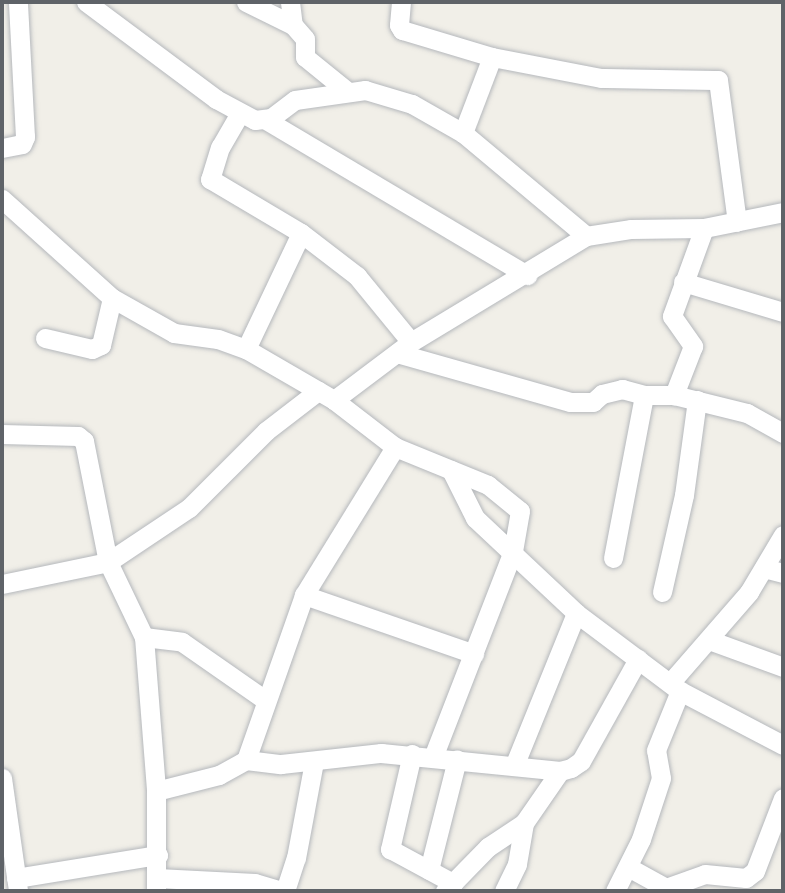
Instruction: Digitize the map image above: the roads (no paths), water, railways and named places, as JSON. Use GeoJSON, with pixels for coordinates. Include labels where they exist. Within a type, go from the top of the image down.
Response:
{"type":"FeatureCollection","features":[{"type":"Feature","properties":{"kind":"street"},"geometry":{"type":"LineString","coordinates":[[2,148],[22,144],[25,137],[18,2]]}},
{"type":"Feature","properties":{"kind":"street"},"geometry":{"type":"LineString","coordinates":[[246,2],[293,25],[304,36],[304,57],[348,92]]}},
{"type":"Feature","properties":{"kind":"street"},"geometry":{"type":"LineString","coordinates":[[290,2],[293,25]]}},
{"type":"Feature","properties":{"kind":"street"},"geometry":{"type":"LineString","coordinates":[[401,2],[398,25],[402,30],[492,57],[601,78],[718,80],[737,222]]}},
{"type":"Feature","properties":{"kind":"street"},"geometry":{"type":"LineString","coordinates":[[95,4],[240,113],[266,120],[527,275]]}},
{"type":"Feature","properties":{"kind":"street"},"geometry":{"type":"LineString","coordinates":[[463,133],[492,57]]}},
{"type":"Feature","properties":{"kind":"street"},"geometry":{"type":"LineString","coordinates":[[266,120],[295,100],[378,90],[463,133],[586,236]]}},
{"type":"Feature","properties":{"kind":"street"},"geometry":{"type":"LineString","coordinates":[[240,113],[217,155],[210,179],[301,233],[368,286],[404,348],[570,402],[593,402],[602,394],[622,389],[644,395],[674,395],[765,420],[783,433]]}},
{"type":"Feature","properties":{"kind":"street"},"geometry":{"type":"LineString","coordinates":[[2,199],[112,298],[174,333],[218,339],[246,349],[326,396],[395,447],[497,490],[520,511],[513,551],[433,757]]}},
{"type":"Feature","properties":{"kind":"street"},"geometry":{"type":"LineString","coordinates":[[2,584],[108,562],[189,508],[266,430],[527,275],[586,236],[631,229],[704,228],[783,212]]}},
{"type":"Feature","properties":{"kind":"street"},"geometry":{"type":"LineString","coordinates":[[674,395],[693,345],[672,318],[704,228]]}},
{"type":"Feature","properties":{"kind":"street"},"geometry":{"type":"LineString","coordinates":[[246,349],[301,233]]}},
{"type":"Feature","properties":{"kind":"street"},"geometry":{"type":"LineString","coordinates":[[683,282],[783,312]]}},
{"type":"Feature","properties":{"kind":"street"},"geometry":{"type":"LineString","coordinates":[[45,338],[92,349],[102,345],[112,298]]}},
{"type":"Feature","properties":{"kind":"street"},"geometry":{"type":"LineString","coordinates":[[614,558],[644,395]]}},
{"type":"Feature","properties":{"kind":"street"},"geometry":{"type":"LineString","coordinates":[[663,592],[684,495],[697,400]]}},
{"type":"Feature","properties":{"kind":"street"},"geometry":{"type":"LineString","coordinates":[[2,434],[83,438],[108,562],[144,637],[156,791],[157,885],[255,883],[284,891],[296,858],[314,762]]}},
{"type":"Feature","properties":{"kind":"street"},"geometry":{"type":"LineString","coordinates":[[246,760],[304,595],[395,447]]}},
{"type":"Feature","properties":{"kind":"street"},"geometry":{"type":"LineString","coordinates":[[451,470],[475,518],[576,613],[675,687],[783,745]]}},
{"type":"Feature","properties":{"kind":"street"},"geometry":{"type":"LineString","coordinates":[[615,891],[628,867],[661,778],[656,750],[675,687],[709,639],[774,570],[783,535]]}},
{"type":"Feature","properties":{"kind":"street"},"geometry":{"type":"LineString","coordinates":[[304,595],[474,654]]}},
{"type":"Feature","properties":{"kind":"street"},"geometry":{"type":"LineString","coordinates":[[514,766],[576,613]]}},
{"type":"Feature","properties":{"kind":"street"},"geometry":{"type":"LineString","coordinates":[[144,637],[183,642],[265,700]]}},
{"type":"Feature","properties":{"kind":"street"},"geometry":{"type":"LineString","coordinates":[[709,639],[783,667]]}},
{"type":"Feature","properties":{"kind":"street"},"geometry":{"type":"LineString","coordinates":[[156,791],[219,775],[246,760],[314,762],[381,753],[412,754],[559,771],[581,761],[638,659]]}},
{"type":"Feature","properties":{"kind":"street"},"geometry":{"type":"LineString","coordinates":[[412,754],[390,849],[429,870],[449,887],[488,847],[524,823],[559,771]]}},
{"type":"Feature","properties":{"kind":"street"},"geometry":{"type":"LineString","coordinates":[[429,870],[457,759]]}},
{"type":"Feature","properties":{"kind":"street"},"geometry":{"type":"LineString","coordinates":[[2,778],[17,885],[158,855]]}},
{"type":"Feature","properties":{"kind":"street"},"geometry":{"type":"LineString","coordinates":[[628,867],[665,890],[705,874],[751,876],[782,810]]}},
{"type":"Feature","properties":{"kind":"street"},"geometry":{"type":"LineString","coordinates":[[504,891],[517,864],[524,823]]}}]}
